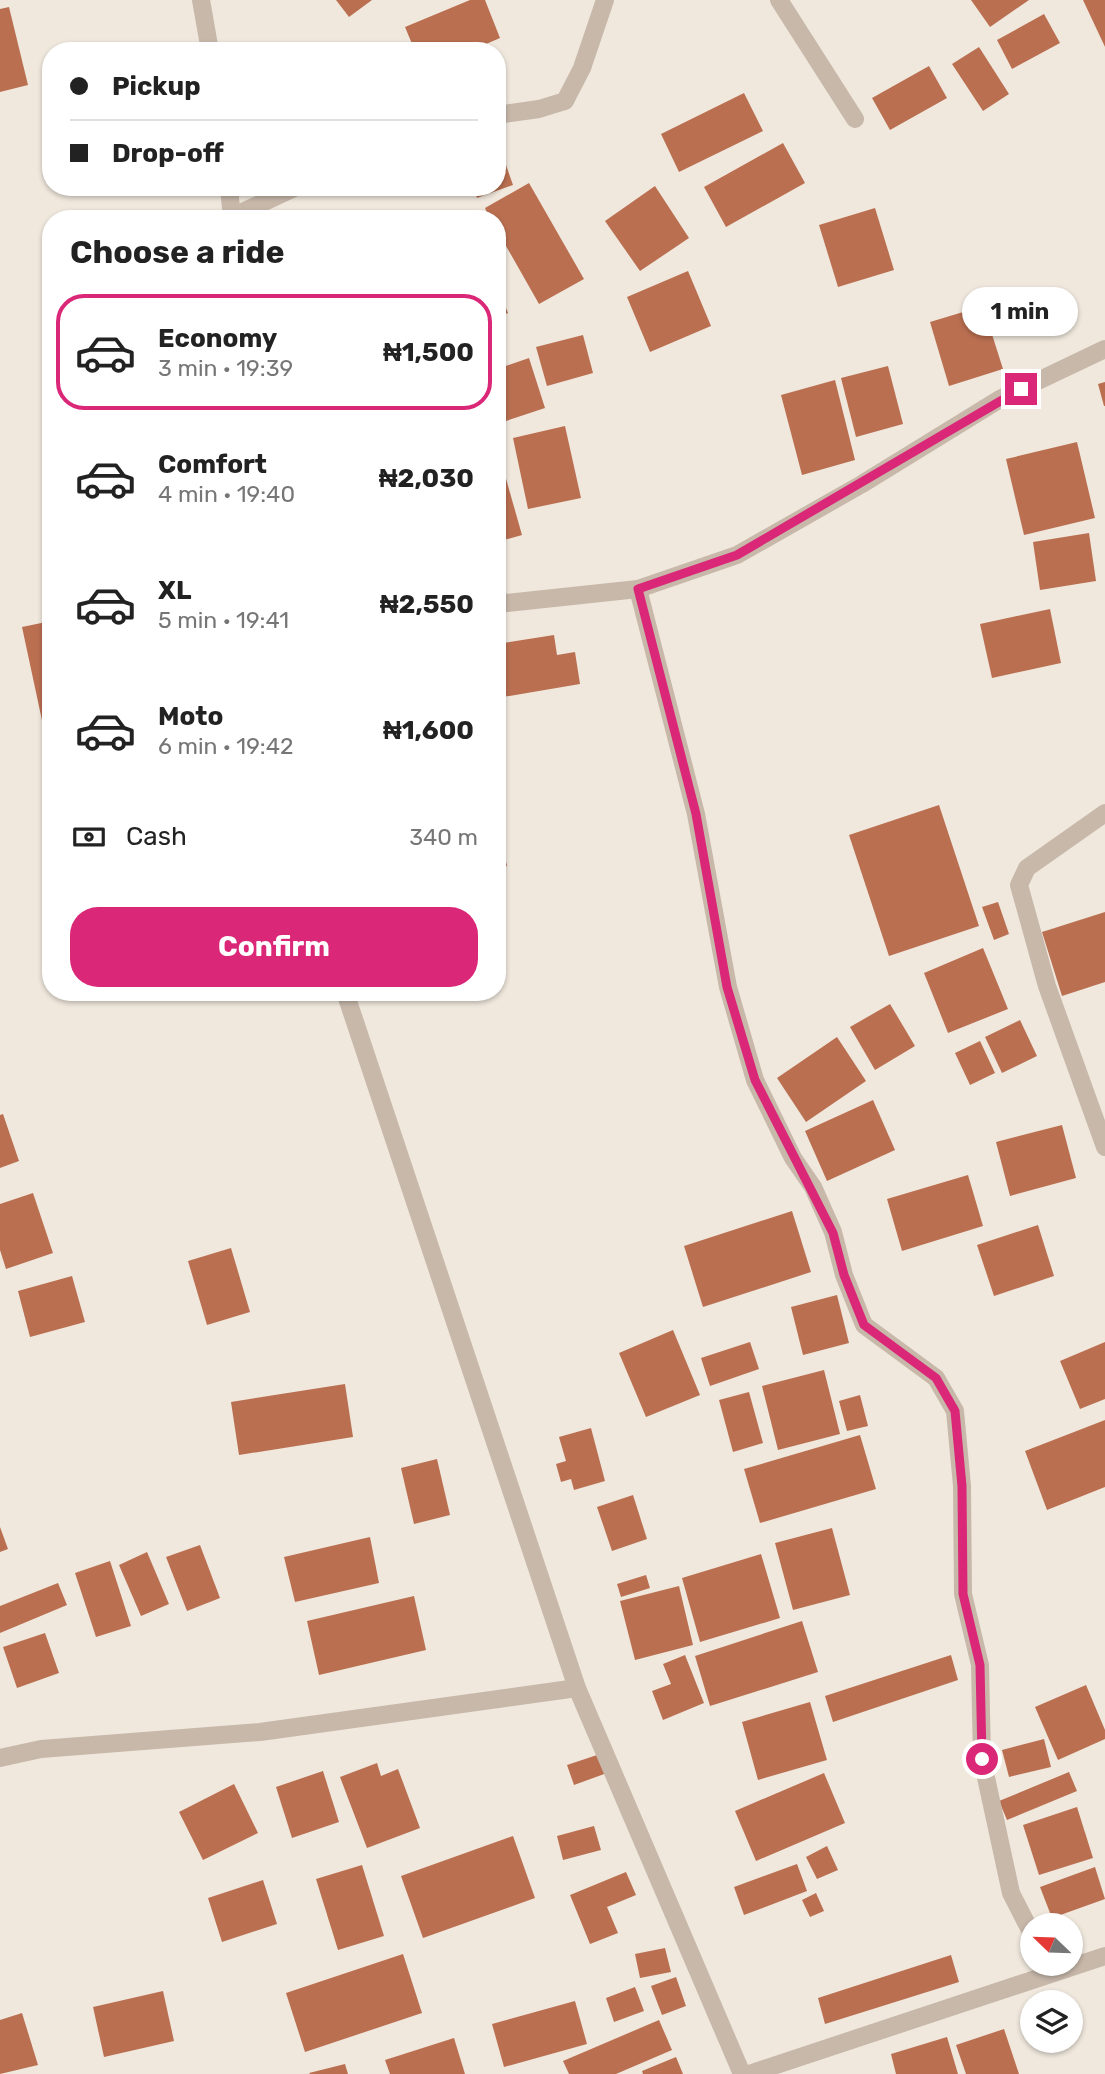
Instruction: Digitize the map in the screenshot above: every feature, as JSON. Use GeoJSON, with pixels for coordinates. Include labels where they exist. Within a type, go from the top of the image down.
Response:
{"type":"FeatureCollection","features":[{"type":"Feature","properties":{"kind":"street"},"geometry":{"type":"LineString","coordinates":[[201,0],[208,42]]}},
{"type":"Feature","properties":{"kind":"street"},"geometry":{"type":"LineString","coordinates":[[506,114],[539,109],[565,101],[582,68],[605,0]]}},
{"type":"Feature","properties":{"kind":"street"},"geometry":{"type":"LineString","coordinates":[[779,0],[855,119]]}},
{"type":"Feature","properties":{"kind":"street"},"geometry":{"type":"LineString","coordinates":[[249,210],[277,196]]}},
{"type":"Feature","properties":{"kind":"street"},"geometry":{"type":"LineString","coordinates":[[506,603],[638,589],[737,555],[862,484],[1000,399],[1105,349]]}},
{"type":"Feature","properties":{"kind":"street"},"geometry":{"type":"LineString","coordinates":[[638,589],[696,814],[727,987],[755,1080],[833,1233],[844,1275],[864,1325],[936,1378],[955,1411],[962,1486],[963,1594],[980,1665],[982,1759],[1011,1893],[1021,1913]]}},
{"type":"Feature","properties":{"kind":"street"},"geometry":{"type":"LineString","coordinates":[[1105,813],[1027,868],[1019,885],[1047,986],[1105,1147]]}},
{"type":"Feature","properties":{"kind":"street"},"geometry":{"type":"LineString","coordinates":[[348,1001],[577,1688],[742,2074]]}},
{"type":"Feature","properties":{"kind":"street"},"geometry":{"type":"LineString","coordinates":[[0,1758],[41,1749],[260,1732],[577,1688]]}},
{"type":"Feature","properties":{"kind":"street"},"geometry":{"type":"LineString","coordinates":[[1083,1961],[1105,1956]]}},
{"type":"Feature","properties":{"kind":"street"},"geometry":{"type":"LineString","coordinates":[[749,2074],[1027,1976]]}},
{"type":"Feature","properties":{"kind":"building"},"geometry":{"type":"Polygon","coordinates":[[[336,0],[372,0],[349,17],[336,0]]]}},
{"type":"Feature","properties":{"kind":"building"},"geometry":{"type":"Polygon","coordinates":[[[470,0],[485,0],[500,38],[491,42],[411,42],[405,27],[470,0]]]}},
{"type":"Feature","properties":{"kind":"building"},"geometry":{"type":"Polygon","coordinates":[[[971,0],[1029,0],[990,27],[971,0]]]}},
{"type":"Feature","properties":{"kind":"building"},"geometry":{"type":"Polygon","coordinates":[[[1083,0],[1105,0],[1105,47],[1083,0]]]}},
{"type":"Feature","properties":{"kind":"building"},"geometry":{"type":"Polygon","coordinates":[[[9,7],[28,85],[0,92],[0,9],[9,7]]]}},
{"type":"Feature","properties":{"kind":"building"},"geometry":{"type":"Polygon","coordinates":[[[1044,14],[1060,43],[1012,69],[997,40],[1044,14]]]}},
{"type":"Feature","properties":{"kind":"building"},"geometry":{"type":"Polygon","coordinates":[[[979,47],[1009,94],[983,111],[952,64],[979,47]]]}},
{"type":"Feature","properties":{"kind":"building"},"geometry":{"type":"Polygon","coordinates":[[[929,66],[947,98],[890,130],[872,98],[929,66]]]}},
{"type":"Feature","properties":{"kind":"building"},"geometry":{"type":"Polygon","coordinates":[[[744,93],[763,131],[679,172],[661,134],[744,93]]]}},
{"type":"Feature","properties":{"kind":"building"},"geometry":{"type":"Polygon","coordinates":[[[783,143],[805,183],[726,227],[704,187],[783,143]]]}},
{"type":"Feature","properties":{"kind":"building"},"geometry":{"type":"Polygon","coordinates":[[[506,165],[513,185],[506,188],[506,165]]]}},
{"type":"Feature","properties":{"kind":"building"},"geometry":{"type":"Polygon","coordinates":[[[529,183],[584,279],[539,304],[506,246],[506,210],[485,208],[529,183]]]}},
{"type":"Feature","properties":{"kind":"building"},"geometry":{"type":"Polygon","coordinates":[[[655,186],[689,238],[640,271],[605,221],[655,186]]]}},
{"type":"Feature","properties":{"kind":"building"},"geometry":{"type":"Polygon","coordinates":[[[875,208],[894,270],[838,287],[819,225],[875,208]]]}},
{"type":"Feature","properties":{"kind":"building"},"geometry":{"type":"Polygon","coordinates":[[[688,271],[711,326],[650,352],[627,297],[688,271]]]}},
{"type":"Feature","properties":{"kind":"building"},"geometry":{"type":"Polygon","coordinates":[[[983,306],[1003,369],[949,386],[930,322],[983,306]]]}},
{"type":"Feature","properties":{"kind":"building"},"geometry":{"type":"Polygon","coordinates":[[[583,335],[593,373],[547,386],[536,347],[583,335]]]}},
{"type":"Feature","properties":{"kind":"building"},"geometry":{"type":"Polygon","coordinates":[[[529,358],[545,408],[506,421],[506,366],[529,358]]]}},
{"type":"Feature","properties":{"kind":"building"},"geometry":{"type":"Polygon","coordinates":[[[888,366],[903,424],[856,437],[841,378],[888,366]]]}},
{"type":"Feature","properties":{"kind":"building"},"geometry":{"type":"Polygon","coordinates":[[[835,380],[855,460],[802,475],[781,395],[835,380]]]}},
{"type":"Feature","properties":{"kind":"building"},"geometry":{"type":"Polygon","coordinates":[[[1105,382],[1105,406],[1104,406],[1098,384],[1105,382]]]}},
{"type":"Feature","properties":{"kind":"building"},"geometry":{"type":"Polygon","coordinates":[[[565,426],[581,498],[528,509],[513,438],[565,426]]]}},
{"type":"Feature","properties":{"kind":"building"},"geometry":{"type":"Polygon","coordinates":[[[1077,442],[1095,518],[1024,535],[1006,459],[1077,442]]]}},
{"type":"Feature","properties":{"kind":"building"},"geometry":{"type":"Polygon","coordinates":[[[506,479],[522,535],[506,539],[506,479]]]}},
{"type":"Feature","properties":{"kind":"building"},"geometry":{"type":"Polygon","coordinates":[[[1089,533],[1096,581],[1040,590],[1033,542],[1089,533]]]}},
{"type":"Feature","properties":{"kind":"building"},"geometry":{"type":"Polygon","coordinates":[[[1050,609],[1061,663],[992,678],[980,624],[1050,609]]]}},
{"type":"Feature","properties":{"kind":"building"},"geometry":{"type":"Polygon","coordinates":[[[42,623],[42,720],[22,627],[42,623]]]}},
{"type":"Feature","properties":{"kind":"building"},"geometry":{"type":"Polygon","coordinates":[[[554,635],[557,655],[575,652],[580,684],[506,696],[506,643],[554,635]]]}},
{"type":"Feature","properties":{"kind":"building"},"geometry":{"type":"Polygon","coordinates":[[[939,805],[979,926],[889,956],[849,835],[939,805]]]}},
{"type":"Feature","properties":{"kind":"building"},"geometry":{"type":"Polygon","coordinates":[[[998,902],[1009,934],[994,940],[982,907],[998,902]]]}},
{"type":"Feature","properties":{"kind":"building"},"geometry":{"type":"Polygon","coordinates":[[[1105,912],[1105,982],[1062,996],[1042,932],[1105,912]]]}},
{"type":"Feature","properties":{"kind":"building"},"geometry":{"type":"Polygon","coordinates":[[[983,948],[1008,1009],[948,1033],[924,973],[983,948]]]}},
{"type":"Feature","properties":{"kind":"building"},"geometry":{"type":"Polygon","coordinates":[[[890,1004],[915,1046],[875,1070],[850,1027],[890,1004]]]}},
{"type":"Feature","properties":{"kind":"building"},"geometry":{"type":"Polygon","coordinates":[[[1020,1020],[1037,1056],[1002,1073],[985,1037],[1020,1020]]]}},
{"type":"Feature","properties":{"kind":"building"},"geometry":{"type":"Polygon","coordinates":[[[837,1037],[866,1081],[806,1122],[777,1078],[837,1037]]]}},
{"type":"Feature","properties":{"kind":"building"},"geometry":{"type":"Polygon","coordinates":[[[980,1041],[995,1073],[970,1085],[955,1053],[980,1041]]]}},
{"type":"Feature","properties":{"kind":"building"},"geometry":{"type":"Polygon","coordinates":[[[873,1100],[895,1150],[827,1181],[805,1131],[873,1100]]]}},
{"type":"Feature","properties":{"kind":"building"},"geometry":{"type":"Polygon","coordinates":[[[3,1114],[19,1161],[0,1168],[0,1115],[3,1114]]]}},
{"type":"Feature","properties":{"kind":"building"},"geometry":{"type":"Polygon","coordinates":[[[1062,1125],[1076,1178],[1010,1196],[996,1142],[1062,1125]]]}},
{"type":"Feature","properties":{"kind":"building"},"geometry":{"type":"Polygon","coordinates":[[[968,1175],[983,1226],[902,1251],[887,1199],[968,1175]]]}},
{"type":"Feature","properties":{"kind":"building"},"geometry":{"type":"Polygon","coordinates":[[[33,1193],[53,1253],[6,1269],[0,1250],[0,1204],[33,1193]]]}},
{"type":"Feature","properties":{"kind":"building"},"geometry":{"type":"Polygon","coordinates":[[[792,1211],[811,1272],[703,1307],[684,1246],[792,1211]]]}},
{"type":"Feature","properties":{"kind":"building"},"geometry":{"type":"Polygon","coordinates":[[[1038,1225],[1054,1276],[994,1296],[977,1245],[1038,1225]]]}},
{"type":"Feature","properties":{"kind":"building"},"geometry":{"type":"Polygon","coordinates":[[[231,1248],[250,1312],[207,1325],[188,1261],[231,1248]]]}},
{"type":"Feature","properties":{"kind":"building"},"geometry":{"type":"Polygon","coordinates":[[[72,1276],[85,1322],[30,1337],[18,1291],[72,1276]]]}},
{"type":"Feature","properties":{"kind":"building"},"geometry":{"type":"Polygon","coordinates":[[[837,1295],[849,1343],[803,1355],[791,1307],[837,1295]]]}},
{"type":"Feature","properties":{"kind":"building"},"geometry":{"type":"Polygon","coordinates":[[[673,1330],[700,1395],[646,1417],[619,1353],[673,1330]]]}},
{"type":"Feature","properties":{"kind":"building"},"geometry":{"type":"Polygon","coordinates":[[[750,1342],[759,1369],[710,1386],[701,1358],[750,1342]]]}},
{"type":"Feature","properties":{"kind":"building"},"geometry":{"type":"Polygon","coordinates":[[[1105,1342],[1105,1399],[1080,1409],[1060,1361],[1105,1342]]]}},
{"type":"Feature","properties":{"kind":"building"},"geometry":{"type":"Polygon","coordinates":[[[824,1370],[840,1434],[778,1450],[762,1386],[824,1370]]]}},
{"type":"Feature","properties":{"kind":"building"},"geometry":{"type":"Polygon","coordinates":[[[345,1384],[353,1437],[239,1455],[231,1402],[345,1384]]]}},
{"type":"Feature","properties":{"kind":"building"},"geometry":{"type":"Polygon","coordinates":[[[749,1392],[763,1443],[733,1452],[719,1400],[749,1392]]]}},
{"type":"Feature","properties":{"kind":"building"},"geometry":{"type":"Polygon","coordinates":[[[860,1395],[868,1426],[847,1431],[839,1401],[860,1395]]]}},
{"type":"Feature","properties":{"kind":"building"},"geometry":{"type":"Polygon","coordinates":[[[1105,1420],[1105,1487],[1047,1510],[1025,1451],[1105,1420]]]}},
{"type":"Feature","properties":{"kind":"building"},"geometry":{"type":"Polygon","coordinates":[[[591,1428],[605,1481],[574,1490],[571,1479],[561,1482],[556,1464],[566,1461],[559,1437],[591,1428]]]}},
{"type":"Feature","properties":{"kind":"building"},"geometry":{"type":"Polygon","coordinates":[[[860,1435],[876,1489],[760,1523],[744,1469],[860,1435]]]}},
{"type":"Feature","properties":{"kind":"building"},"geometry":{"type":"Polygon","coordinates":[[[437,1459],[450,1515],[414,1524],[401,1468],[437,1459]]]}},
{"type":"Feature","properties":{"kind":"building"},"geometry":{"type":"Polygon","coordinates":[[[633,1495],[647,1539],[612,1551],[597,1507],[633,1495]]]}},
{"type":"Feature","properties":{"kind":"building"},"geometry":{"type":"Polygon","coordinates":[[[0,1527],[8,1549],[0,1552],[0,1527]]]}},
{"type":"Feature","properties":{"kind":"building"},"geometry":{"type":"Polygon","coordinates":[[[832,1528],[850,1595],[793,1610],[775,1543],[832,1528]]]}},
{"type":"Feature","properties":{"kind":"building"},"geometry":{"type":"Polygon","coordinates":[[[370,1537],[379,1583],[295,1602],[284,1557],[370,1537]]]}},
{"type":"Feature","properties":{"kind":"building"},"geometry":{"type":"Polygon","coordinates":[[[200,1545],[220,1598],[187,1611],[166,1557],[200,1545]]]}},
{"type":"Feature","properties":{"kind":"building"},"geometry":{"type":"Polygon","coordinates":[[[147,1552],[169,1604],[141,1616],[119,1565],[147,1552]]]}},
{"type":"Feature","properties":{"kind":"building"},"geometry":{"type":"Polygon","coordinates":[[[761,1554],[780,1618],[700,1642],[682,1578],[761,1554]]]}},
{"type":"Feature","properties":{"kind":"building"},"geometry":{"type":"Polygon","coordinates":[[[110,1561],[131,1626],[96,1637],[75,1573],[110,1561]]]}},
{"type":"Feature","properties":{"kind":"building"},"geometry":{"type":"Polygon","coordinates":[[[646,1575],[650,1588],[621,1597],[617,1584],[646,1575]]]}},
{"type":"Feature","properties":{"kind":"building"},"geometry":{"type":"Polygon","coordinates":[[[58,1583],[67,1605],[0,1633],[0,1606],[58,1583]]]}},
{"type":"Feature","properties":{"kind":"building"},"geometry":{"type":"Polygon","coordinates":[[[679,1586],[693,1645],[635,1660],[620,1601],[679,1586]]]}},
{"type":"Feature","properties":{"kind":"building"},"geometry":{"type":"Polygon","coordinates":[[[414,1596],[426,1650],[319,1675],[307,1621],[414,1596]]]}},
{"type":"Feature","properties":{"kind":"building"},"geometry":{"type":"Polygon","coordinates":[[[802,1621],[818,1672],[710,1706],[695,1656],[802,1621]]]}},
{"type":"Feature","properties":{"kind":"building"},"geometry":{"type":"Polygon","coordinates":[[[45,1633],[59,1673],[17,1688],[3,1647],[45,1633]]]}},
{"type":"Feature","properties":{"kind":"building"},"geometry":{"type":"Polygon","coordinates":[[[685,1655],[704,1703],[663,1720],[652,1691],[671,1684],[663,1664],[685,1655]]]}},
{"type":"Feature","properties":{"kind":"building"},"geometry":{"type":"Polygon","coordinates":[[[951,1655],[958,1680],[833,1722],[825,1696],[951,1655]]]}},
{"type":"Feature","properties":{"kind":"building"},"geometry":{"type":"Polygon","coordinates":[[[1086,1685],[1105,1730],[1105,1739],[1058,1760],[1035,1707],[1086,1685]]]}},
{"type":"Feature","properties":{"kind":"building"},"geometry":{"type":"Polygon","coordinates":[[[810,1702],[827,1760],[758,1780],[742,1722],[810,1702]]]}},
{"type":"Feature","properties":{"kind":"building"},"geometry":{"type":"Polygon","coordinates":[[[1044,1739],[1051,1767],[1009,1777],[1002,1750],[1044,1739]]]}},
{"type":"Feature","properties":{"kind":"building"},"geometry":{"type":"Polygon","coordinates":[[[600,1754],[607,1773],[574,1785],[567,1765],[600,1754]]]}},
{"type":"Feature","properties":{"kind":"building"},"geometry":{"type":"Polygon","coordinates":[[[377,1763],[381,1776],[398,1769],[420,1828],[367,1848],[340,1777],[377,1763]]]}},
{"type":"Feature","properties":{"kind":"building"},"geometry":{"type":"Polygon","coordinates":[[[323,1771],[339,1822],[292,1838],[276,1787],[323,1771]]]}},
{"type":"Feature","properties":{"kind":"building"},"geometry":{"type":"Polygon","coordinates":[[[1069,1772],[1077,1791],[1007,1820],[999,1801],[1069,1772]]]}},
{"type":"Feature","properties":{"kind":"building"},"geometry":{"type":"Polygon","coordinates":[[[824,1773],[845,1823],[756,1861],[735,1811],[824,1773]]]}},
{"type":"Feature","properties":{"kind":"building"},"geometry":{"type":"Polygon","coordinates":[[[234,1784],[258,1833],[203,1860],[179,1812],[234,1784]]]}},
{"type":"Feature","properties":{"kind":"building"},"geometry":{"type":"Polygon","coordinates":[[[1077,1807],[1093,1858],[1039,1875],[1023,1825],[1077,1807]]]}},
{"type":"Feature","properties":{"kind":"building"},"geometry":{"type":"Polygon","coordinates":[[[594,1826],[601,1850],[563,1860],[557,1836],[594,1826]]]}},
{"type":"Feature","properties":{"kind":"building"},"geometry":{"type":"Polygon","coordinates":[[[513,1836],[535,1898],[423,1938],[401,1876],[513,1836]]]}},
{"type":"Feature","properties":{"kind":"building"},"geometry":{"type":"Polygon","coordinates":[[[827,1846],[838,1870],[817,1879],[806,1857],[827,1846]]]}},
{"type":"Feature","properties":{"kind":"building"},"geometry":{"type":"Polygon","coordinates":[[[797,1864],[807,1891],[744,1915],[734,1887],[797,1864]]]}},
{"type":"Feature","properties":{"kind":"building"},"geometry":{"type":"Polygon","coordinates":[[[362,1865],[384,1936],[338,1950],[316,1879],[362,1865]]]}},
{"type":"Feature","properties":{"kind":"building"},"geometry":{"type":"Polygon","coordinates":[[[1095,1867],[1105,1899],[1066,1913],[1050,1913],[1040,1887],[1095,1867]]]}},
{"type":"Feature","properties":{"kind":"building"},"geometry":{"type":"Polygon","coordinates":[[[626,1872],[636,1895],[607,1907],[618,1933],[590,1944],[570,1895],[626,1872]]]}},
{"type":"Feature","properties":{"kind":"building"},"geometry":{"type":"Polygon","coordinates":[[[263,1880],[277,1924],[222,1942],[208,1898],[263,1880]]]}},
{"type":"Feature","properties":{"kind":"building"},"geometry":{"type":"Polygon","coordinates":[[[816,1893],[824,1911],[810,1917],[802,1900],[816,1893]]]}},
{"type":"Feature","properties":{"kind":"building"},"geometry":{"type":"Polygon","coordinates":[[[665,1948],[671,1972],[640,1978],[635,1954],[665,1948]]]}},
{"type":"Feature","properties":{"kind":"building"},"geometry":{"type":"Polygon","coordinates":[[[403,1954],[422,2013],[305,2052],[286,1993],[403,1954]]]}},
{"type":"Feature","properties":{"kind":"building"},"geometry":{"type":"Polygon","coordinates":[[[951,1955],[959,1982],[825,2024],[818,1998],[951,1955]]]}},
{"type":"Feature","properties":{"kind":"building"},"geometry":{"type":"Polygon","coordinates":[[[676,1977],[686,2006],[662,2015],[651,1986],[676,1977]]]}},
{"type":"Feature","properties":{"kind":"building"},"geometry":{"type":"Polygon","coordinates":[[[635,1987],[644,2011],[614,2022],[606,1998],[635,1987]]]}},
{"type":"Feature","properties":{"kind":"building"},"geometry":{"type":"Polygon","coordinates":[[[163,1991],[174,2041],[104,2057],[93,2007],[163,1991]]]}},
{"type":"Feature","properties":{"kind":"building"},"geometry":{"type":"Polygon","coordinates":[[[575,2001],[587,2044],[504,2067],[492,2024],[575,2001]]]}},
{"type":"Feature","properties":{"kind":"building"},"geometry":{"type":"Polygon","coordinates":[[[22,2013],[38,2065],[0,2074],[0,2020],[22,2013]]]}},
{"type":"Feature","properties":{"kind":"building"},"geometry":{"type":"Polygon","coordinates":[[[659,2020],[672,2050],[616,2074],[569,2074],[563,2061],[659,2020]]]}},
{"type":"Feature","properties":{"kind":"building"},"geometry":{"type":"Polygon","coordinates":[[[1004,2029],[1019,2074],[966,2074],[956,2045],[1004,2029]]]}},
{"type":"Feature","properties":{"kind":"building"},"geometry":{"type":"Polygon","coordinates":[[[947,2037],[958,2074],[896,2074],[891,2054],[947,2037]]]}},
{"type":"Feature","properties":{"kind":"building"},"geometry":{"type":"Polygon","coordinates":[[[454,2038],[465,2074],[390,2074],[385,2060],[454,2038]]]}},
{"type":"Feature","properties":{"kind":"building"},"geometry":{"type":"Polygon","coordinates":[[[676,2057],[683,2074],[643,2074],[642,2071],[676,2057]]]}},
{"type":"Feature","properties":{"kind":"building"},"geometry":{"type":"Polygon","coordinates":[[[345,2064],[348,2074],[309,2073],[345,2064]]]}},
{"type":"Feature","properties":{"kind":"route"},"geometry":{"type":"LineString","coordinates":[[982,1759],[980,1665],[963,1594],[962,1486],[955,1411],[936,1378],[864,1325],[844,1275],[833,1233],[813,1187],[793,1158],[755,1080],[727,987],[696,814],[638,589],[737,555],[1021,389]]}}]}
